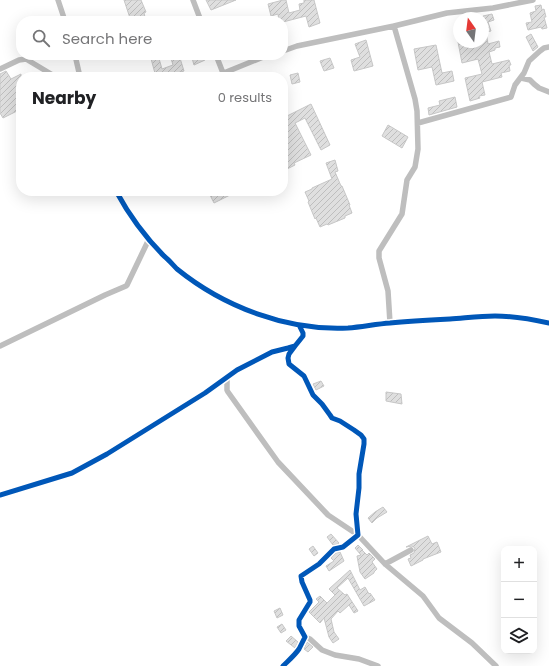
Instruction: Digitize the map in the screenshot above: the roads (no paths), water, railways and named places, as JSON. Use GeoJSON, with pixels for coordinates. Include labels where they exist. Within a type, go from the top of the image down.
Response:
{"type":"FeatureCollection","features":[{"type":"Feature","properties":{"kind":"street"},"geometry":{"type":"LineString","coordinates":[[58,0],[63,16]]}},
{"type":"Feature","properties":{"kind":"street"},"geometry":{"type":"LineString","coordinates":[[192,0],[199,16]]}},
{"type":"Feature","properties":{"kind":"street"},"geometry":{"type":"LineString","coordinates":[[288,49],[447,13],[493,8],[533,0]]}},
{"type":"Feature","properties":{"kind":"street"},"geometry":{"type":"LineString","coordinates":[[390,322],[388,291],[379,258],[379,251],[402,214],[407,180],[415,167],[418,149],[418,123],[415,99],[394,26]]}},
{"type":"Feature","properties":{"kind":"street"},"geometry":{"type":"LineString","coordinates":[[418,123],[512,96],[515,85],[526,71],[529,61],[540,51],[549,47]]}},
{"type":"Feature","properties":{"kind":"street"},"geometry":{"type":"LineString","coordinates":[[0,69],[19,60]]}},
{"type":"Feature","properties":{"kind":"street"},"geometry":{"type":"LineString","coordinates":[[28,60],[48,72]]}},
{"type":"Feature","properties":{"kind":"street"},"geometry":{"type":"LineString","coordinates":[[75,60],[79,72]]}},
{"type":"Feature","properties":{"kind":"street"},"geometry":{"type":"LineString","coordinates":[[218,60],[223,72]]}},
{"type":"Feature","properties":{"kind":"street"},"geometry":{"type":"LineString","coordinates":[[226,72],[256,60]]}},
{"type":"Feature","properties":{"kind":"street"},"geometry":{"type":"LineString","coordinates":[[521,78],[530,80],[539,88],[549,92]]}},
{"type":"Feature","properties":{"kind":"street"},"geometry":{"type":"LineString","coordinates":[[119,196],[129,215],[157,249],[177,268],[210,292],[231,303],[271,318],[299,325],[326,328],[348,328],[390,322],[495,316],[549,323]]}},
{"type":"Feature","properties":{"kind":"street"},"geometry":{"type":"LineString","coordinates":[[0,346],[126,286],[149,239]]}},
{"type":"Feature","properties":{"kind":"street"},"geometry":{"type":"LineString","coordinates":[[299,325],[303,336],[288,358],[289,364],[304,376],[312,392],[330,416],[354,430],[364,439],[359,474],[356,514],[358,535]]}},
{"type":"Feature","properties":{"kind":"street"},"geometry":{"type":"LineString","coordinates":[[0,496],[76,471],[127,442],[205,393],[237,370],[267,354],[296,346]]}},
{"type":"Feature","properties":{"kind":"street"},"geometry":{"type":"LineString","coordinates":[[227,377],[228,392],[278,462],[328,515],[358,535],[385,564],[423,596],[439,618],[472,643],[496,666]]}},
{"type":"Feature","properties":{"kind":"street"},"geometry":{"type":"LineString","coordinates":[[358,535],[345,546],[334,549],[319,564],[302,576],[302,582],[310,602],[299,620],[299,626],[305,637],[310,639],[322,650],[335,655],[359,659],[378,666]]}},
{"type":"Feature","properties":{"kind":"street"},"geometry":{"type":"LineString","coordinates":[[385,564],[411,550]]}},
{"type":"Feature","properties":{"kind":"street"},"geometry":{"type":"LineString","coordinates":[[283,666],[300,648],[305,637]]}}]}
